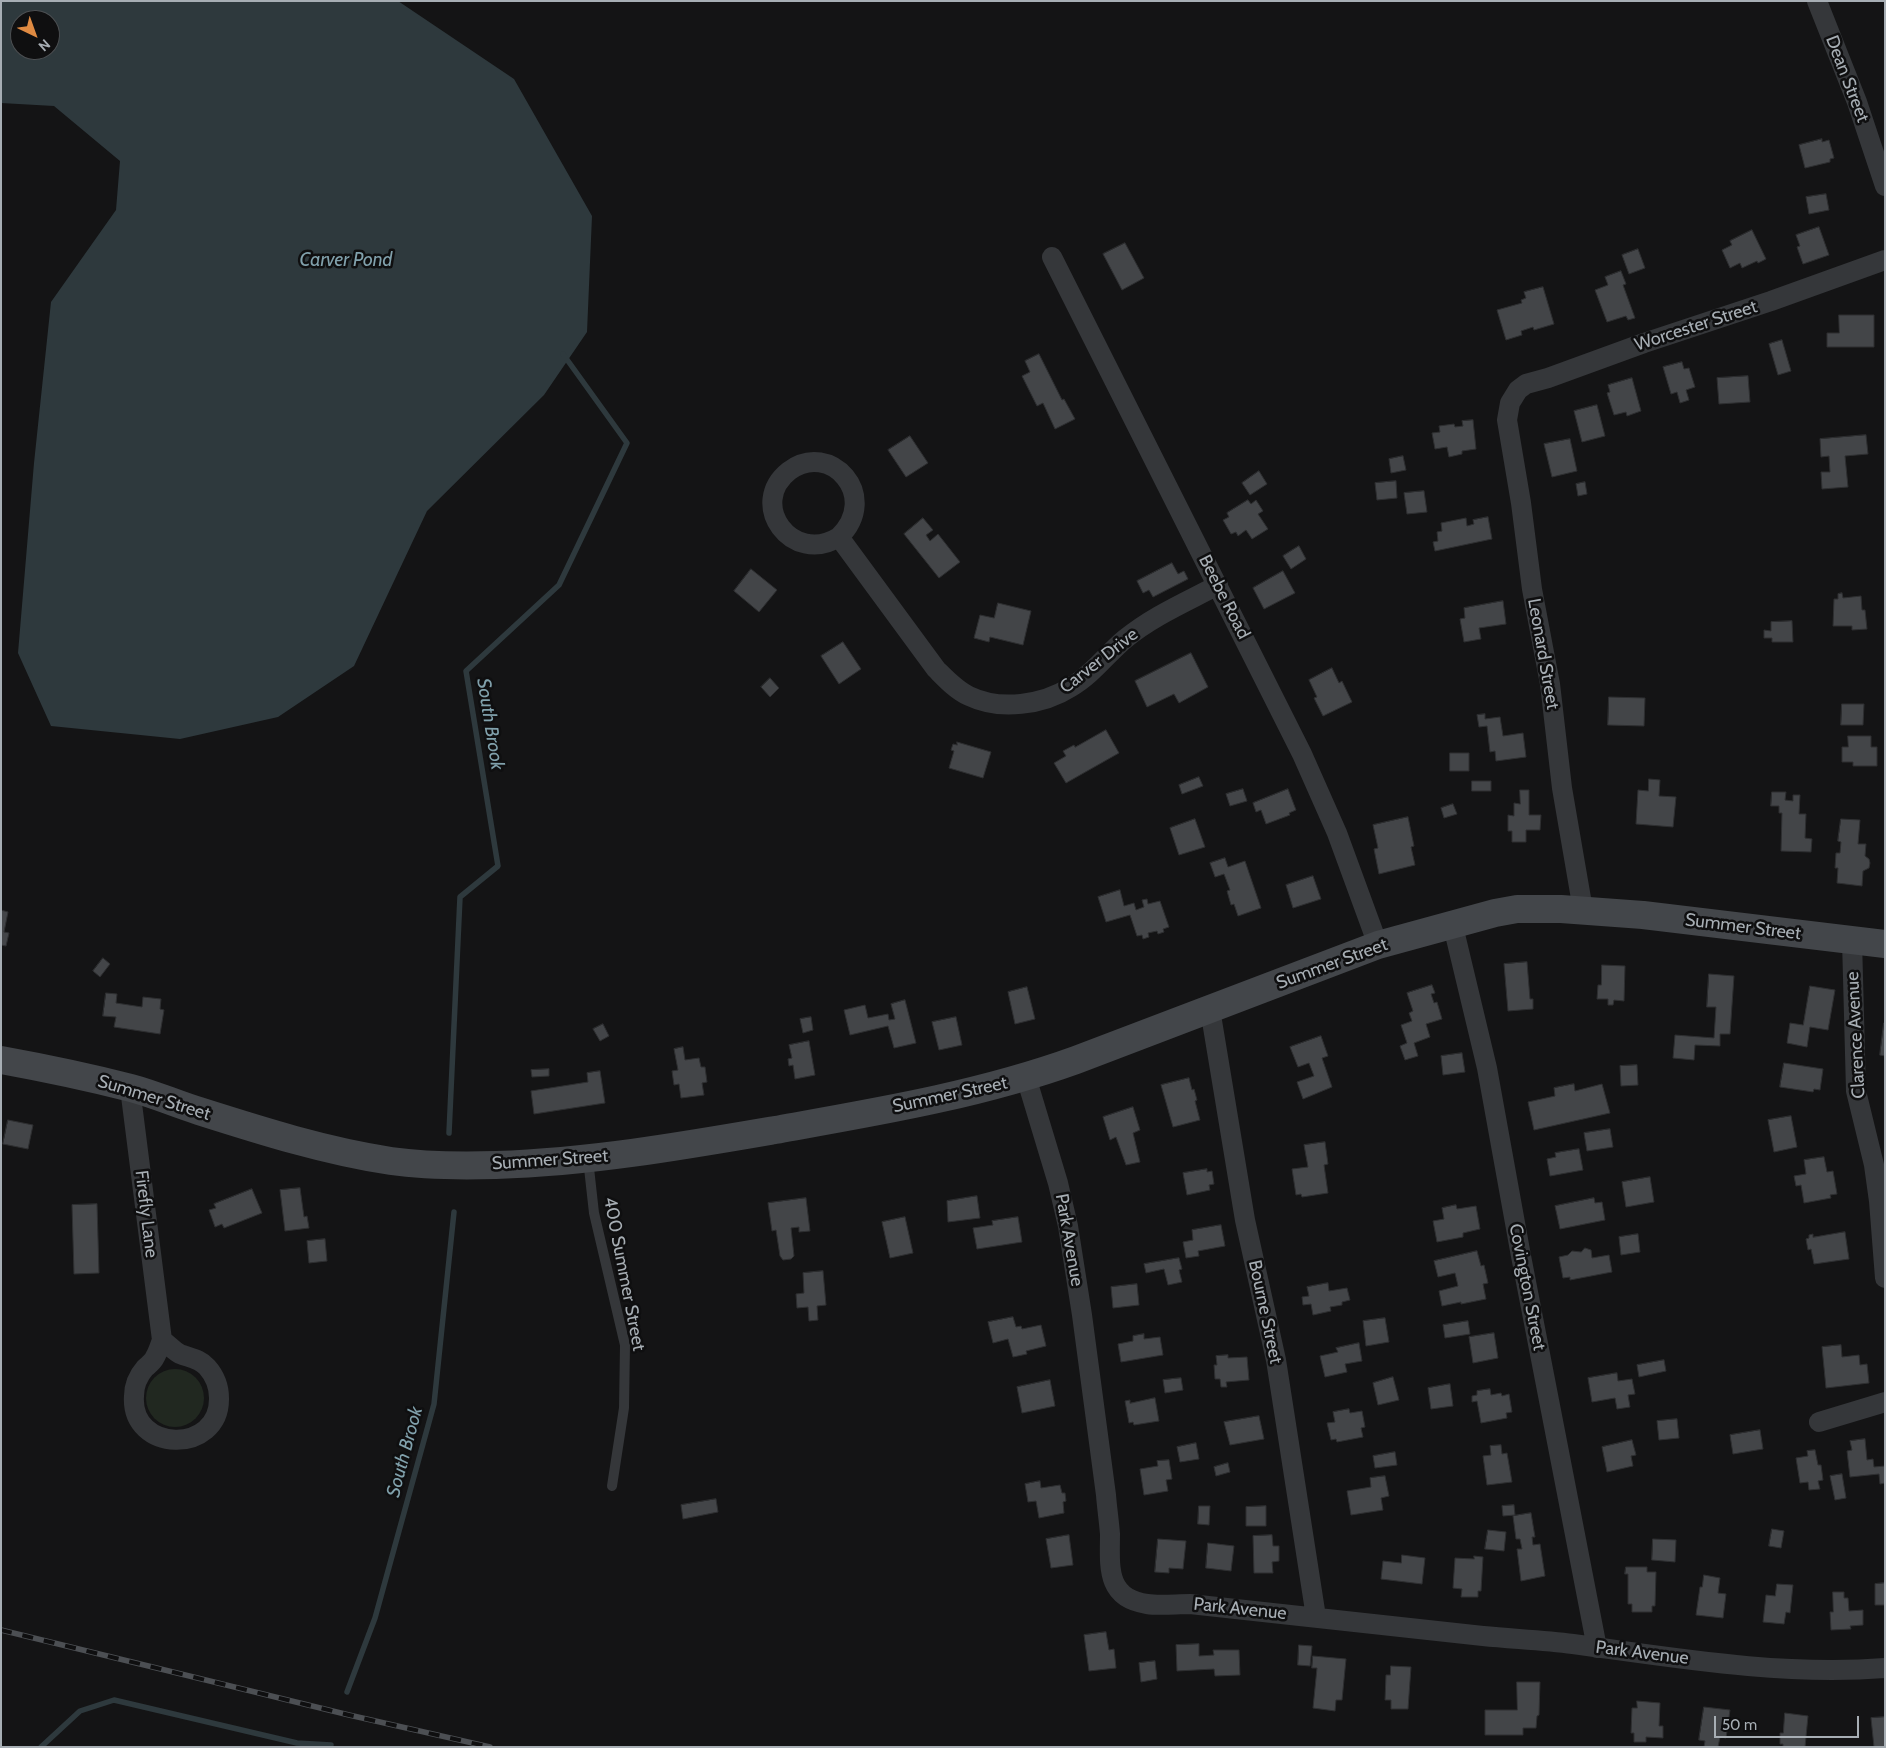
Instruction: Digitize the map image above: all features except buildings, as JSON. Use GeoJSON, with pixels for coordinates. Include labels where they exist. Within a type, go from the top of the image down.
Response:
{"type":"FeatureCollection","features":[{"type":"Feature","properties":{"kind":"main road","name":"Summer Street"},"geometry":{"type":"LineString","coordinates":[[1,1060],[130,1088],[229,1121],[295,1140],[390,1160],[449,1166],[524,1164],[659,1150],[802,1125],[986,1088],[1026,1078],[1378,945],[1495,913],[1517,909],[1583,910],[1643,915],[1885,944]]}},
{"type":"Feature","properties":{"kind":"street","name":"Dean Street"},"geometry":{"type":"LineString","coordinates":[[1817,1],[1857,102],[1885,186]]}},
{"type":"Feature","properties":{"kind":"street","name":"Beebe Road"},"geometry":{"type":"LineString","coordinates":[[1052,257],[1218,585],[1320,793],[1348,861],[1378,945]]}},
{"type":"Feature","properties":{"kind":"street","name":"Worcester Street"},"geometry":{"type":"LineString","coordinates":[[1512,398],[1526,384],[1754,307],[1885,260]]}},
{"type":"Feature","properties":{"kind":"street","name":"Leonard Street"},"geometry":{"type":"LineString","coordinates":[[1512,398],[1507,410],[1507,420],[1521,503],[1532,589],[1550,684],[1562,788],[1583,910]]}},
{"type":"Feature","properties":{"kind":"street"},"geometry":{"type":"LineString","coordinates":[[809,463],[819,463],[837,470],[844,476],[854,493],[855,503],[851,522],[839,537],[831,542],[812,545],[794,540],[780,528],[773,511],[774,492],[784,476],[791,470],[809,463]]}},
{"type":"Feature","properties":{"kind":"street","name":"Carver Drive"},"geometry":{"type":"LineString","coordinates":[[839,537],[936,669],[951,684],[968,696],[999,704],[1015,704],[1044,699],[1073,686],[1125,639],[1140,628],[1218,585]]}},
{"type":"Feature","properties":{"kind":"street","name":"Covington Street"},"geometry":{"type":"LineString","coordinates":[[1453,926],[1487,1068],[1521,1256],[1597,1648]]}},
{"type":"Feature","properties":{"kind":"street","name":"Clarence Avenue"},"geometry":{"type":"LineString","coordinates":[[1852,940],[1856,1090],[1874,1165],[1885,1278]]}},
{"type":"Feature","properties":{"kind":"street","name":"Bourne Street"},"geometry":{"type":"LineString","coordinates":[[1210,1009],[1245,1220],[1276,1360],[1316,1617]]}},
{"type":"Feature","properties":{"kind":"street","name":"Park Avenue"},"geometry":{"type":"LineString","coordinates":[[1026,1078],[1058,1183],[1072,1253],[1106,1495],[1110,1532],[1109,1566],[1113,1582],[1128,1598],[1146,1604],[1190,1604],[1804,1670],[1830,1671],[1885,1668]]}},
{"type":"Feature","properties":{"kind":"street","name":"Firefly Lane"},"geometry":{"type":"LineString","coordinates":[[130,1088],[162,1340]]}},
{"type":"Feature","properties":{"kind":"street"},"geometry":{"type":"LineString","coordinates":[[162,1340],[179,1353],[195,1358],[207,1366],[215,1378],[219,1391],[219,1405],[215,1418],[207,1429],[195,1437],[181,1441],[166,1440],[153,1434],[142,1424],[136,1412],[133,1397],[136,1383],[143,1370],[155,1358],[162,1340]]}},
{"type":"Feature","properties":{"kind":"street"},"geometry":{"type":"LineString","coordinates":[[1820,1422],[1885,1402]]}},
{"type":"Feature","properties":{"kind":"lane","name":"400 Summer Street"},"geometry":{"type":"LineString","coordinates":[[588,1158],[594,1213],[625,1345],[624,1408],[612,1486]]}},
{"type":"Feature","properties":{"kind":"shaded area"},"geometry":{"type":"Polygon","coordinates":[[[169,1369],[181,1369],[196,1377],[204,1392],[204,1404],[196,1419],[181,1427],[169,1427],[154,1419],[146,1404],[146,1392],[154,1377],[169,1369]]]}},
{"type":"Feature","properties":{"kind":"water","name":"Carver Pond"},"geometry":{"type":"Polygon","coordinates":[[[1,1],[398,1],[514,79],[592,216],[587,332],[544,395],[427,511],[354,666],[278,717],[180,739],[51,726],[18,653],[34,463],[51,302],[116,210],[120,161],[54,106],[1,103],[1,1]]]}},
{"type":"Feature","properties":{"kind":"waterway","name":"South Brook"},"geometry":{"type":"LineString","coordinates":[[449,1133],[460,897],[498,866],[466,671],[559,585],[627,443],[563,354]]}},
{"type":"Feature","properties":{"kind":"waterway","name":"South Brook"},"geometry":{"type":"LineString","coordinates":[[347,1692],[375,1618],[434,1404],[454,1212]]}},
{"type":"Feature","properties":{"kind":"waterway","name":"South Brook"},"geometry":{"type":"LineString","coordinates":[[41,1747],[80,1711],[114,1700],[297,1743],[331,1745]]}},
{"type":"Feature","properties":{"kind":"railway"},"geometry":{"type":"LineString","coordinates":[[1,1630],[349,1715],[490,1747]]}}]}
